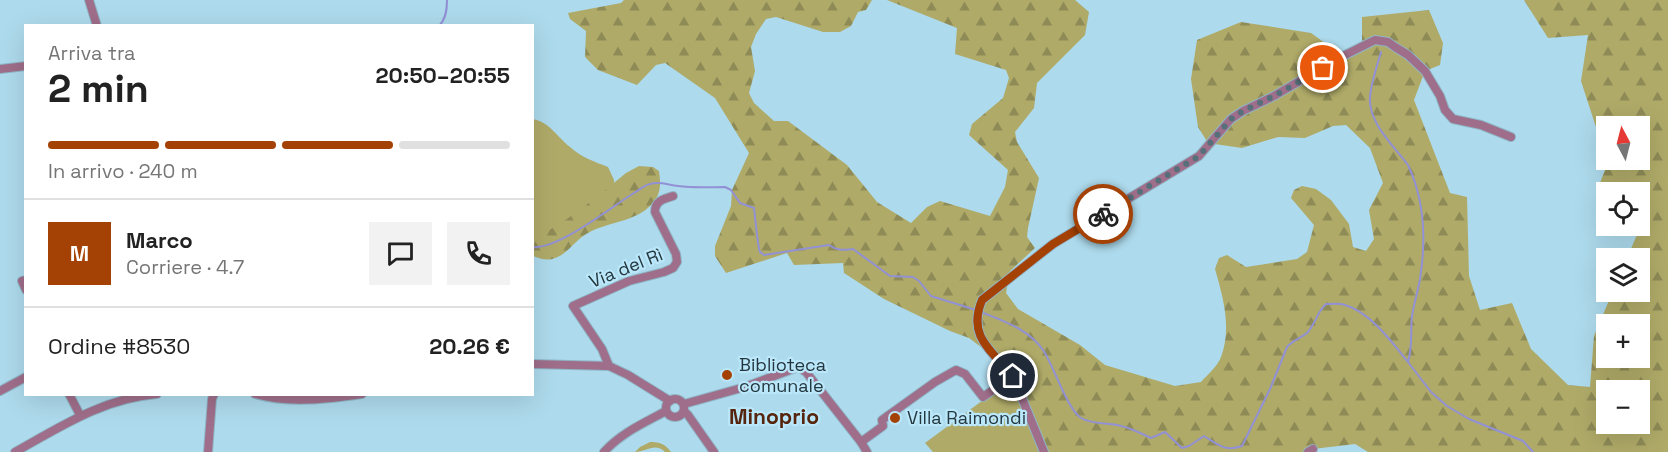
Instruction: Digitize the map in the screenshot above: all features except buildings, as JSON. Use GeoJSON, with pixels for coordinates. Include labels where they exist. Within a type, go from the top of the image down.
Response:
{"type":"FeatureCollection","features":[{"type":"Feature","properties":{"kind":"street"},"geometry":{"type":"LineString","coordinates":[[88,0],[96,24]]}},
{"type":"Feature","properties":{"kind":"street"},"geometry":{"type":"LineString","coordinates":[[1044,452],[1013,376],[979,334],[976,322],[977,311],[982,300],[1053,244],[1199,156],[1231,119],[1375,40],[1388,42],[1425,71],[1440,96],[1445,110],[1453,119],[1481,125],[1511,138]]}},
{"type":"Feature","properties":{"kind":"street"},"geometry":{"type":"LineString","coordinates":[[4,69],[24,66]]}},
{"type":"Feature","properties":{"kind":"street","name":"Via del Rì"},"geometry":{"type":"LineString","coordinates":[[609,366],[602,349],[573,306],[629,281],[673,268],[676,254],[654,212],[659,201],[673,196]]}},
{"type":"Feature","properties":{"kind":"street"},"geometry":{"type":"LineString","coordinates":[[534,364],[609,366],[670,401]]}},
{"type":"Feature","properties":{"kind":"street"},"geometry":{"type":"LineString","coordinates":[[714,452],[688,415],[684,408],[678,399],[666,405],[666,411],[670,416],[680,416],[684,408],[798,367],[806,372],[867,452]]}},
{"type":"Feature","properties":{"kind":"street"},"geometry":{"type":"LineString","coordinates":[[861,442],[883,426],[882,420],[952,371],[956,370],[965,374],[983,396],[1013,376]]}},
{"type":"Feature","properties":{"kind":"street"},"geometry":{"type":"LineString","coordinates":[[0,391],[24,378]]}},
{"type":"Feature","properties":{"kind":"street"},"geometry":{"type":"LineString","coordinates":[[70,396],[80,415]]}},
{"type":"Feature","properties":{"kind":"street"},"geometry":{"type":"LineString","coordinates":[[15,452],[80,415],[138,396]]}},
{"type":"Feature","properties":{"kind":"street"},"geometry":{"type":"LineString","coordinates":[[208,452],[213,396]]}},
{"type":"Feature","properties":{"kind":"street"},"geometry":{"type":"LineString","coordinates":[[267,396],[290,400],[322,397]]}},
{"type":"Feature","properties":{"kind":"street"},"geometry":{"type":"LineString","coordinates":[[604,452],[628,431],[666,411]]}},
{"type":"Feature","properties":{"kind":"green space"},"geometry":{"type":"Polygon","coordinates":[[[624,0],[872,0],[866,10],[858,12],[851,26],[840,32],[823,32],[776,17],[766,19],[751,47],[755,71],[749,93],[754,103],[774,121],[788,121],[847,165],[877,202],[911,223],[927,207],[940,201],[990,216],[1005,187],[1008,170],[969,135],[972,124],[1003,98],[1009,78],[1006,70],[955,54],[957,28],[887,0],[1075,0],[1089,12],[1085,35],[1037,83],[1034,108],[1015,132],[1017,142],[1039,178],[1027,237],[1035,248],[1010,271],[1006,293],[1018,309],[1080,345],[1105,365],[1175,386],[1201,382],[1220,360],[1226,335],[1226,324],[1215,269],[1219,258],[1227,255],[1246,267],[1297,259],[1307,252],[1314,225],[1291,198],[1294,190],[1302,186],[1316,189],[1331,200],[1349,224],[1353,247],[1366,251],[1374,239],[1369,210],[1383,183],[1370,148],[1346,125],[1333,126],[1305,138],[1278,137],[1242,148],[1208,143],[1198,127],[1191,79],[1197,40],[1241,22],[1311,33],[1343,56],[1362,47],[1362,17],[1429,10],[1443,43],[1440,65],[1425,71],[1414,100],[1450,193],[1467,197],[1469,276],[1480,310],[1512,303],[1531,349],[1568,385],[1590,387],[1596,331],[1596,368],[1650,368],[1650,314],[1603,314],[1608,302],[1650,302],[1650,248],[1631,248],[1636,236],[1650,236],[1650,182],[1600,182],[1605,170],[1650,170],[1650,116],[1596,116],[1596,127],[1581,81],[1588,35],[1548,38],[1524,0],[1668,0],[1668,452],[1368,452],[1355,444],[1313,449],[1308,452],[1045,452],[1010,369],[969,338],[884,299],[844,273],[843,263],[794,265],[787,253],[726,273],[715,256],[715,246],[731,206],[732,190],[749,153],[715,98],[665,63],[656,65],[637,85],[598,70],[585,57],[586,31],[570,19],[568,13],[621,3],[624,0]]]}},
{"type":"Feature","properties":{"kind":"green space"},"geometry":{"type":"Polygon","coordinates":[[[534,119],[548,126],[579,154],[608,167],[614,180],[615,191],[550,234],[534,232],[534,119]]]}},
{"type":"Feature","properties":{"kind":"green space"},"geometry":{"type":"Polygon","coordinates":[[[639,166],[653,167],[659,171],[660,190],[651,205],[637,215],[588,233],[555,258],[544,259],[534,256],[534,230],[543,232],[556,227],[626,173],[639,166]]]}},
{"type":"Feature","properties":{"kind":"green space"},"geometry":{"type":"Polygon","coordinates":[[[1013,378],[1043,452],[933,452],[925,443],[1013,378]]]}},
{"type":"Feature","properties":{"kind":"green space"},"geometry":{"type":"Polygon","coordinates":[[[650,442],[662,444],[671,452],[654,448],[635,452],[650,442]]]}},
{"type":"Feature","properties":{"kind":"waterway"},"geometry":{"type":"LineString","coordinates":[[440,24],[446,14],[447,0]]}},
{"type":"Feature","properties":{"kind":"waterway"},"geometry":{"type":"LineString","coordinates":[[981,312],[1015,326],[1037,343],[1047,357],[1071,406],[1081,418],[1090,422],[1125,427],[1151,438],[1165,432],[1182,448],[1204,436],[1226,448],[1242,446],[1270,389],[1287,347],[1307,333],[1326,304],[1343,304],[1363,314],[1380,329],[1408,362],[1412,316],[1422,265],[1423,221],[1418,193],[1408,165],[1377,125],[1370,107],[1372,86],[1381,52]]}},
{"type":"Feature","properties":{"kind":"waterway"},"geometry":{"type":"LineString","coordinates":[[534,247],[556,242],[570,235],[648,185],[657,183],[689,187],[725,187],[731,190],[740,203],[754,208],[759,250],[764,255],[829,245],[837,249],[853,249],[890,276],[913,277],[931,296],[976,310]]}},
{"type":"Feature","properties":{"kind":"waterway"},"geometry":{"type":"LineString","coordinates":[[1408,362],[1431,392],[1447,406],[1469,419],[1523,441],[1533,452]]}},
{"type":"Feature","properties":{"kind":"way so far"},"geometry":{"type":"LineString","coordinates":[[1103,214],[1199,156],[1231,119],[1243,111],[1323,68]]}},
{"type":"Feature","properties":{"kind":"place","name":"Biblioteca comunale"},"geometry":{"type":"Point","coordinates":[727,375]}},
{"type":"Feature","properties":{"kind":"place","name":"Villa Raimondi"},"geometry":{"type":"Point","coordinates":[895,418]}},
{"type":"Feature","properties":{"kind":"district","name":"Minoprio"},"geometry":{"type":"Point","coordinates":[774,417]}},
{"type":"Feature","properties":{"kind":"route"},"geometry":{"type":"LineString","coordinates":[[1013,376],[979,334],[976,322],[977,311],[982,300],[1053,244],[1103,214]]}}]}
